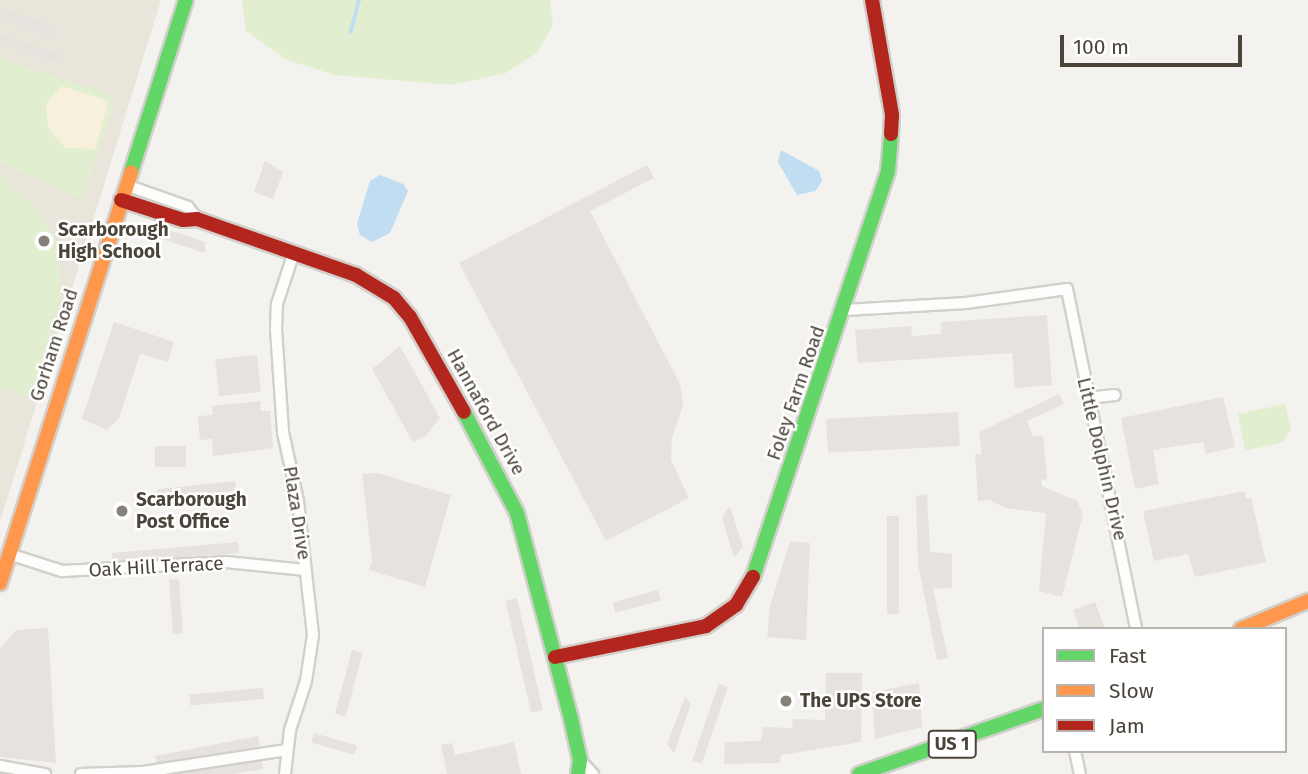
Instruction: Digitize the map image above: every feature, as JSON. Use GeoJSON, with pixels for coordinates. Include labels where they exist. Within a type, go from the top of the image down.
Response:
{"type":"FeatureCollection","features":[{"type":"Feature","properties":{"kind":"street","name":"Gorham Road"},"geometry":{"type":"LineString","coordinates":[[0,583],[186,0]]}},
{"type":"Feature","properties":{"kind":"street","name":"Foley Farm Road"},"geometry":{"type":"LineString","coordinates":[[555,657],[695,629],[736,605],[764,554],[888,171],[892,142],[889,89],[872,0]]}},
{"type":"Feature","properties":{"kind":"street","name":"Hannaford Drive"},"geometry":{"type":"LineString","coordinates":[[126,185],[188,207],[197,219]]}},
{"type":"Feature","properties":{"kind":"street","name":"Hannaford Drive"},"geometry":{"type":"LineString","coordinates":[[121,200],[183,220],[197,219],[371,282],[394,298],[410,317],[509,493],[555,657],[579,767],[593,774]]}},
{"type":"Feature","properties":{"kind":"street","name":"Plaza Drive"},"geometry":{"type":"LineString","coordinates":[[285,774],[286,750],[312,651],[306,570],[283,432],[276,329],[277,303],[294,252]]}},
{"type":"Feature","properties":{"kind":"street","name":"Little Dolphin Drive"},"geometry":{"type":"LineString","coordinates":[[845,310],[966,303],[1067,289],[1136,627]]}},
{"type":"Feature","properties":{"kind":"street"},"geometry":{"type":"LineString","coordinates":[[1087,398],[1115,395]]}},
{"type":"Feature","properties":{"kind":"street","name":"Oak Hill Terrace"},"geometry":{"type":"LineString","coordinates":[[9,554],[62,571],[226,562],[306,570]]}},
{"type":"Feature","properties":{"kind":"street"},"geometry":{"type":"LineString","coordinates":[[1246,627],[1308,601]]}},
{"type":"Feature","properties":{"kind":"street","name":"US 1"},"geometry":{"type":"LineString","coordinates":[[859,774],[944,748],[1042,710]]}},
{"type":"Feature","properties":{"kind":"street"},"geometry":{"type":"LineString","coordinates":[[81,774],[155,770],[286,750]]}},
{"type":"Feature","properties":{"kind":"street"},"geometry":{"type":"LineString","coordinates":[[1075,753],[1080,774]]}},
{"type":"Feature","properties":{"kind":"street"},"geometry":{"type":"LineString","coordinates":[[0,766],[45,774]]}},
{"type":"Feature","properties":{"kind":"shaded area","name":"Scarborough High School"},"geometry":{"type":"Polygon","coordinates":[[[0,0],[161,0],[0,522],[0,0]]]}},
{"type":"Feature","properties":{"kind":"shaded area"},"geometry":{"type":"Polygon","coordinates":[[[0,8],[56,27],[52,38],[0,20],[0,8]]]}},
{"type":"Feature","properties":{"kind":"shaded area"},"geometry":{"type":"Polygon","coordinates":[[[0,34],[62,55],[59,63],[0,44],[0,34]]]}},
{"type":"Feature","properties":{"kind":"shaded area"},"geometry":{"type":"Polygon","coordinates":[[[265,161],[283,172],[273,199],[254,192],[265,161]]]}},
{"type":"Feature","properties":{"kind":"shaded area"},"geometry":{"type":"Polygon","coordinates":[[[647,165],[654,178],[590,211],[680,384],[683,405],[672,438],[671,460],[689,498],[606,541],[459,263],[647,165]]]}},
{"type":"Feature","properties":{"kind":"shaded area"},"geometry":{"type":"Polygon","coordinates":[[[157,226],[205,242],[205,253],[158,238],[157,226]]]}},
{"type":"Feature","properties":{"kind":"shaded area"},"geometry":{"type":"Polygon","coordinates":[[[1047,315],[1052,385],[1015,388],[1012,353],[858,363],[855,330],[911,326],[912,336],[941,334],[941,322],[1047,315]]]}},
{"type":"Feature","properties":{"kind":"shaded area"},"geometry":{"type":"Polygon","coordinates":[[[114,322],[174,342],[168,362],[140,354],[119,418],[107,430],[82,419],[114,322]]]}},
{"type":"Feature","properties":{"kind":"shaded area"},"geometry":{"type":"Polygon","coordinates":[[[400,346],[440,418],[425,436],[413,442],[372,369],[400,346]]]}},
{"type":"Feature","properties":{"kind":"shaded area"},"geometry":{"type":"Polygon","coordinates":[[[257,355],[261,392],[219,396],[215,359],[257,355]]]}},
{"type":"Feature","properties":{"kind":"shaded area"},"geometry":{"type":"Polygon","coordinates":[[[1059,394],[1064,404],[1027,421],[1033,436],[1043,436],[1047,479],[1041,480],[1042,486],[1077,501],[1083,514],[1062,597],[1039,591],[1046,513],[1005,508],[990,500],[978,501],[975,454],[982,454],[979,432],[1059,394]]]}},
{"type":"Feature","properties":{"kind":"shaded area"},"geometry":{"type":"Polygon","coordinates":[[[1223,397],[1235,447],[1206,454],[1203,442],[1153,450],[1159,484],[1135,489],[1121,418],[1223,397]]]}},
{"type":"Feature","properties":{"kind":"shaded area"},"geometry":{"type":"Polygon","coordinates":[[[260,401],[261,411],[270,411],[273,448],[213,456],[212,439],[200,440],[198,416],[213,415],[212,406],[260,401]]]}},
{"type":"Feature","properties":{"kind":"shaded area"},"geometry":{"type":"Polygon","coordinates":[[[958,412],[960,446],[828,453],[826,419],[958,412]]]}},
{"type":"Feature","properties":{"kind":"shaded area"},"geometry":{"type":"Polygon","coordinates":[[[155,446],[186,446],[186,467],[155,467],[155,446]]]}},
{"type":"Feature","properties":{"kind":"shaded area"},"geometry":{"type":"Polygon","coordinates":[[[377,473],[451,495],[425,587],[369,570],[372,561],[362,474],[377,473]]]}},
{"type":"Feature","properties":{"kind":"shaded area"},"geometry":{"type":"Polygon","coordinates":[[[235,481],[236,491],[158,499],[157,489],[235,481]]]}},
{"type":"Feature","properties":{"kind":"shaded area"},"geometry":{"type":"Polygon","coordinates":[[[1245,491],[1246,498],[1251,498],[1266,562],[1195,577],[1188,554],[1154,561],[1143,511],[1245,491]]]}},
{"type":"Feature","properties":{"kind":"shaded area"},"geometry":{"type":"Polygon","coordinates":[[[927,494],[930,552],[952,554],[952,588],[933,589],[948,658],[937,660],[918,564],[916,496],[927,494]]]}},
{"type":"Feature","properties":{"kind":"shaded area"},"geometry":{"type":"Polygon","coordinates":[[[730,506],[743,547],[734,558],[722,517],[730,506]]]}},
{"type":"Feature","properties":{"kind":"shaded area"},"geometry":{"type":"Polygon","coordinates":[[[887,516],[899,516],[899,614],[887,614],[887,516]]]}},
{"type":"Feature","properties":{"kind":"shaded area"},"geometry":{"type":"Polygon","coordinates":[[[790,541],[810,543],[806,640],[767,637],[770,606],[790,541]]]}},
{"type":"Feature","properties":{"kind":"shaded area"},"geometry":{"type":"Polygon","coordinates":[[[238,542],[239,553],[112,564],[111,553],[238,542]]]}},
{"type":"Feature","properties":{"kind":"shaded area"},"geometry":{"type":"Polygon","coordinates":[[[179,579],[183,634],[173,635],[169,580],[179,579]]]}},
{"type":"Feature","properties":{"kind":"shaded area"},"geometry":{"type":"Polygon","coordinates":[[[658,590],[661,601],[615,613],[613,602],[658,590]]]}},
{"type":"Feature","properties":{"kind":"shaded area"},"geometry":{"type":"Polygon","coordinates":[[[517,598],[543,710],[531,713],[505,601],[517,598]]]}},
{"type":"Feature","properties":{"kind":"shaded area"},"geometry":{"type":"Polygon","coordinates":[[[1095,602],[1104,627],[1079,627],[1073,610],[1095,602]]]}},
{"type":"Feature","properties":{"kind":"shaded area"},"geometry":{"type":"Polygon","coordinates":[[[48,628],[56,763],[0,757],[0,649],[16,630],[48,628]]]}},
{"type":"Feature","properties":{"kind":"shaded area"},"geometry":{"type":"Polygon","coordinates":[[[352,650],[363,653],[346,717],[335,714],[352,650]]]}},
{"type":"Feature","properties":{"kind":"shaded area"},"geometry":{"type":"Polygon","coordinates":[[[826,673],[862,673],[861,742],[781,755],[780,763],[724,764],[725,742],[761,741],[763,727],[792,728],[793,719],[825,720],[826,673]]]}},
{"type":"Feature","properties":{"kind":"shaded area"},"geometry":{"type":"Polygon","coordinates":[[[919,683],[922,727],[875,739],[872,692],[919,683]]]}},
{"type":"Feature","properties":{"kind":"shaded area"},"geometry":{"type":"Polygon","coordinates":[[[719,684],[728,687],[702,764],[692,760],[719,684]]]}},
{"type":"Feature","properties":{"kind":"shaded area"},"geometry":{"type":"Polygon","coordinates":[[[263,688],[264,699],[190,705],[189,694],[263,688]]]}},
{"type":"Feature","properties":{"kind":"shaded area"},"geometry":{"type":"Polygon","coordinates":[[[685,697],[691,704],[674,753],[667,744],[685,697]]]}},
{"type":"Feature","properties":{"kind":"shaded area"},"geometry":{"type":"Polygon","coordinates":[[[314,733],[357,745],[355,755],[311,743],[314,733]]]}},
{"type":"Feature","properties":{"kind":"shaded area"},"geometry":{"type":"Polygon","coordinates":[[[258,736],[260,746],[157,766],[155,756],[258,736]]]}},
{"type":"Feature","properties":{"kind":"shaded area"},"geometry":{"type":"Polygon","coordinates":[[[514,742],[521,774],[447,774],[441,745],[452,743],[455,755],[514,742]]]}},
{"type":"Feature","properties":{"kind":"shaded area"},"geometry":{"type":"Polygon","coordinates":[[[261,760],[263,769],[232,774],[170,774],[261,760]]]}},
{"type":"Feature","properties":{"kind":"green space"},"geometry":{"type":"Polygon","coordinates":[[[242,0],[550,0],[553,25],[538,52],[506,73],[452,85],[335,75],[287,60],[246,31],[242,0]]]}},
{"type":"Feature","properties":{"kind":"green space"},"geometry":{"type":"Polygon","coordinates":[[[0,53],[3,60],[107,93],[114,106],[82,199],[0,163],[0,53]]]}},
{"type":"Feature","properties":{"kind":"green space"},"geometry":{"type":"Polygon","coordinates":[[[0,176],[40,211],[55,237],[62,293],[31,398],[0,388],[0,176]]]}},
{"type":"Feature","properties":{"kind":"green space"},"geometry":{"type":"Polygon","coordinates":[[[1285,404],[1291,429],[1283,442],[1245,451],[1238,414],[1285,404]]]}},
{"type":"Feature","properties":{"kind":"sand"},"geometry":{"type":"Polygon","coordinates":[[[61,86],[104,99],[108,105],[95,149],[65,148],[48,128],[46,104],[61,86]]]}},
{"type":"Feature","properties":{"kind":"water"},"geometry":{"type":"Polygon","coordinates":[[[781,150],[819,171],[822,181],[815,191],[797,195],[778,162],[781,150]]]}},
{"type":"Feature","properties":{"kind":"water"},"geometry":{"type":"Polygon","coordinates":[[[380,175],[403,184],[408,191],[390,233],[372,242],[360,235],[357,224],[370,181],[380,175]]]}},
{"type":"Feature","properties":{"kind":"waterway"},"geometry":{"type":"LineString","coordinates":[[351,32],[359,0]]}},
{"type":"Feature","properties":{"kind":"traffic: fast"},"geometry":{"type":"LineString","coordinates":[[131,172],[186,0]]}},
{"type":"Feature","properties":{"kind":"traffic: fast"},"geometry":{"type":"LineString","coordinates":[[753,577],[888,171],[891,134]]}},
{"type":"Feature","properties":{"kind":"traffic: fast"},"geometry":{"type":"LineString","coordinates":[[464,412],[517,513],[571,719],[580,760],[578,774]]}},
{"type":"Feature","properties":{"kind":"traffic: fast"},"geometry":{"type":"LineString","coordinates":[[859,774],[1042,710]]}},
{"type":"Feature","properties":{"kind":"traffic: slow"},"geometry":{"type":"LineString","coordinates":[[0,583],[131,172]]}},
{"type":"Feature","properties":{"kind":"traffic: slow"},"geometry":{"type":"LineString","coordinates":[[1246,627],[1308,601]]}},
{"type":"Feature","properties":{"kind":"traffic: jam"},"geometry":{"type":"LineString","coordinates":[[872,0],[892,115],[891,134]]}},
{"type":"Feature","properties":{"kind":"traffic: jam"},"geometry":{"type":"LineString","coordinates":[[121,200],[183,220],[197,219],[356,275],[394,298],[410,317],[464,412]]}},
{"type":"Feature","properties":{"kind":"traffic: jam"},"geometry":{"type":"LineString","coordinates":[[555,657],[706,626],[736,605],[753,577]]}},
{"type":"Feature","properties":{"kind":"place","name":"Scarborough High School"},"geometry":{"type":"Point","coordinates":[44,241]}},
{"type":"Feature","properties":{"kind":"place","name":"Scarborough Post Office"},"geometry":{"type":"Point","coordinates":[122,511]}},
{"type":"Feature","properties":{"kind":"place","name":"The UPS Store"},"geometry":{"type":"Point","coordinates":[786,701]}}]}
